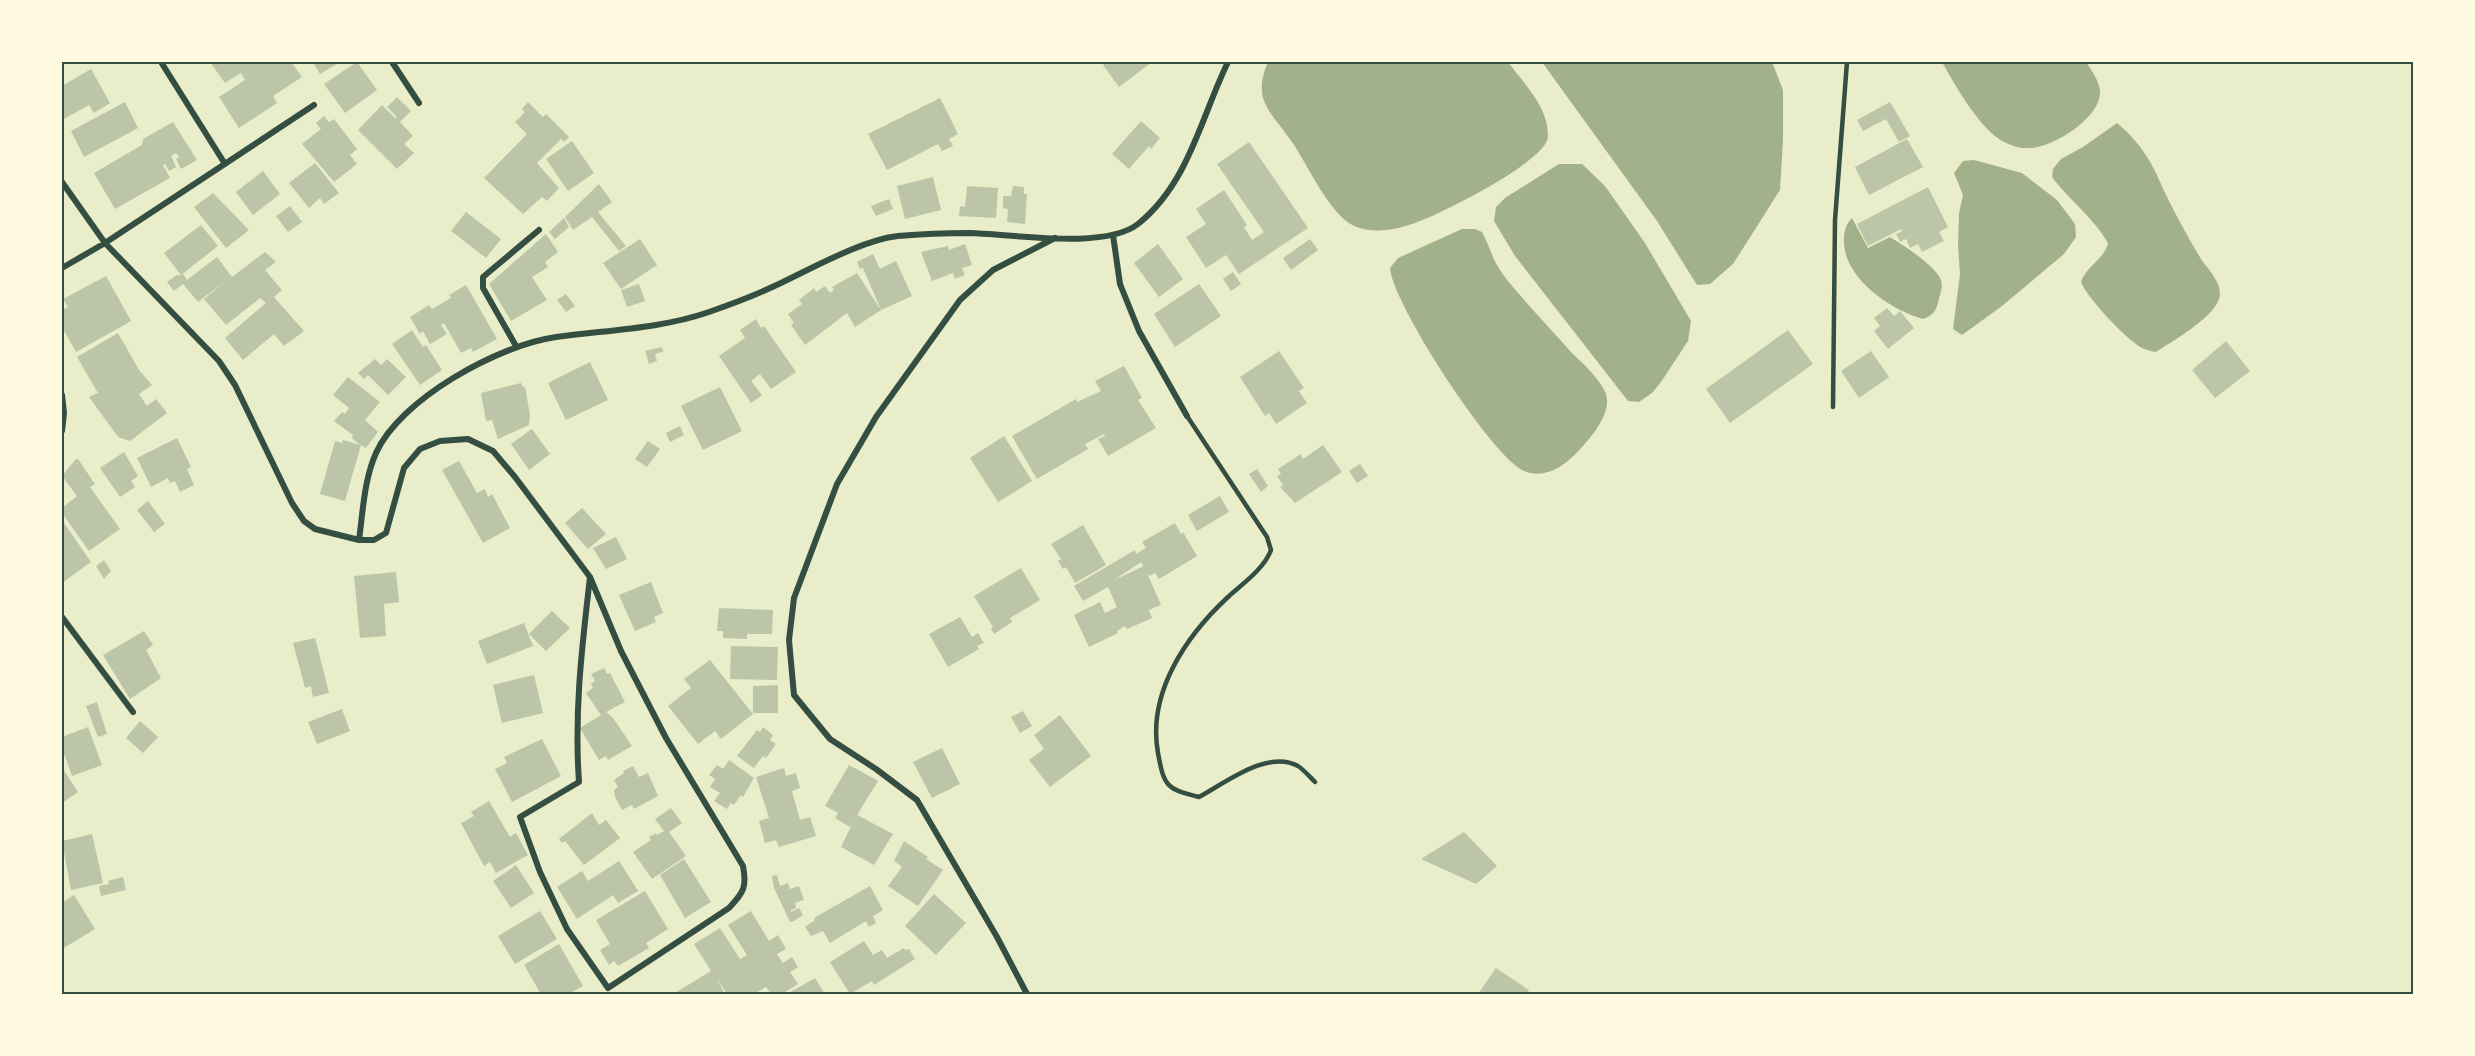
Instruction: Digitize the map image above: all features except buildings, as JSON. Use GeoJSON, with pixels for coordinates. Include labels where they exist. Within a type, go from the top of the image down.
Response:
{"type":"FeatureCollection","features":[{"type":"Feature","properties":{"kind":"street"},"geometry":{"type":"LineString","coordinates":[[161,62],[225,164]]}},
{"type":"Feature","properties":{"kind":"street"},"geometry":{"type":"LineString","coordinates":[[392,62],[419,103]]}},
{"type":"Feature","properties":{"kind":"street"},"geometry":{"type":"LineString","coordinates":[[359,540],[366,484],[376,452],[398,421],[433,392],[474,366],[516,346],[553,337],[652,326],[705,314],[767,290],[849,250],[894,237],[969,233],[1056,238],[1113,235],[1137,225],[1172,187],[1185,167],[1228,62]]}},
{"type":"Feature","properties":{"kind":"street"},"geometry":{"type":"LineString","coordinates":[[62,268],[105,243],[314,105]]}},
{"type":"Feature","properties":{"kind":"street"},"geometry":{"type":"LineString","coordinates":[[62,182],[105,243],[219,361],[235,385],[292,503],[304,521],[315,529],[359,540],[374,540],[386,533],[404,468],[420,449],[440,441],[468,439],[493,451],[590,577],[626,661],[666,738],[743,866],[746,881],[742,894],[729,908],[609,988],[567,929],[540,872],[520,817],[579,782],[576,744],[577,693],[590,577]]}},
{"type":"Feature","properties":{"kind":"street"},"geometry":{"type":"LineString","coordinates":[[516,346],[483,288],[483,277],[539,230]]}},
{"type":"Feature","properties":{"kind":"street"},"geometry":{"type":"LineString","coordinates":[[1113,235],[1120,284],[1139,331],[1187,416]]}},
{"type":"Feature","properties":{"kind":"street"},"geometry":{"type":"LineString","coordinates":[[1028,994],[917,800],[876,769],[830,739],[794,694],[789,640],[794,598],[837,484],[876,417],[960,300],[993,270],[1056,238]]}},
{"type":"Feature","properties":{"kind":"street"},"geometry":{"type":"LineString","coordinates":[[62,395],[64,413],[62,431]]}},
{"type":"Feature","properties":{"kind":"street"},"geometry":{"type":"LineString","coordinates":[[62,617],[133,712]]}},
{"type":"Feature","properties":{"kind":"lane"},"geometry":{"type":"LineString","coordinates":[[1833,407],[1835,220],[1847,62]]}},
{"type":"Feature","properties":{"kind":"lane"},"geometry":{"type":"LineString","coordinates":[[1187,416],[1267,537],[1270,550],[1265,561],[1214,609],[1175,660],[1160,701],[1155,739],[1163,779],[1176,792],[1199,797],[1260,764],[1281,761],[1298,766],[1315,782]]}},
{"type":"Feature","properties":{"kind":"shaded area"},"geometry":{"type":"Polygon","coordinates":[[[1268,62],[1508,62],[1540,106],[1548,137],[1543,148],[1511,173],[1444,211],[1398,228],[1368,230],[1354,226],[1336,211],[1266,106],[1262,87],[1268,62]]]}},
{"type":"Feature","properties":{"kind":"shaded area"},"geometry":{"type":"Polygon","coordinates":[[[1542,62],[1772,62],[1783,90],[1780,190],[1733,264],[1710,284],[1697,285],[1657,221],[1542,62]]]}},
{"type":"Feature","properties":{"kind":"shaded area"},"geometry":{"type":"Polygon","coordinates":[[[1942,62],[2086,62],[2098,83],[2099,101],[2085,120],[2063,137],[2040,147],[2018,147],[1999,139],[1983,124],[1967,104],[1942,62]]]}},
{"type":"Feature","properties":{"kind":"shaded area"},"geometry":{"type":"Polygon","coordinates":[[[2117,123],[2132,137],[2149,159],[2184,229],[2220,290],[2217,303],[2203,319],[2156,352],[2142,348],[2127,336],[2099,308],[2085,289],[2081,282],[2083,276],[2103,254],[2108,243],[2096,225],[2052,177],[2053,169],[2061,159],[2083,147],[2117,123]]]}},
{"type":"Feature","properties":{"kind":"shaded area"},"geometry":{"type":"Polygon","coordinates":[[[1974,160],[2022,173],[2057,200],[2075,224],[2076,237],[2064,254],[2002,306],[1962,335],[1953,329],[1960,274],[1959,213],[1963,195],[1954,173],[1963,161],[1974,160]]]}},
{"type":"Feature","properties":{"kind":"shaded area"},"geometry":{"type":"Polygon","coordinates":[[[1559,164],[1582,164],[1605,186],[1645,243],[1691,321],[1688,341],[1661,382],[1652,393],[1639,402],[1628,401],[1515,256],[1494,221],[1496,207],[1505,198],[1559,164]]]}},
{"type":"Feature","properties":{"kind":"shaded area"},"geometry":{"type":"Polygon","coordinates":[[[1852,218],[1868,248],[1890,237],[1918,256],[1938,274],[1942,282],[1942,289],[1937,306],[1930,316],[1923,319],[1896,308],[1870,290],[1859,279],[1845,253],[1844,233],[1852,218]]]}},
{"type":"Feature","properties":{"kind":"shaded area"},"geometry":{"type":"Polygon","coordinates":[[[1462,229],[1475,229],[1482,232],[1500,270],[1525,301],[1595,376],[1606,394],[1607,406],[1603,418],[1589,439],[1569,460],[1552,470],[1534,474],[1524,471],[1509,460],[1490,438],[1468,410],[1425,344],[1395,286],[1390,268],[1398,258],[1462,229]]]}}]}
